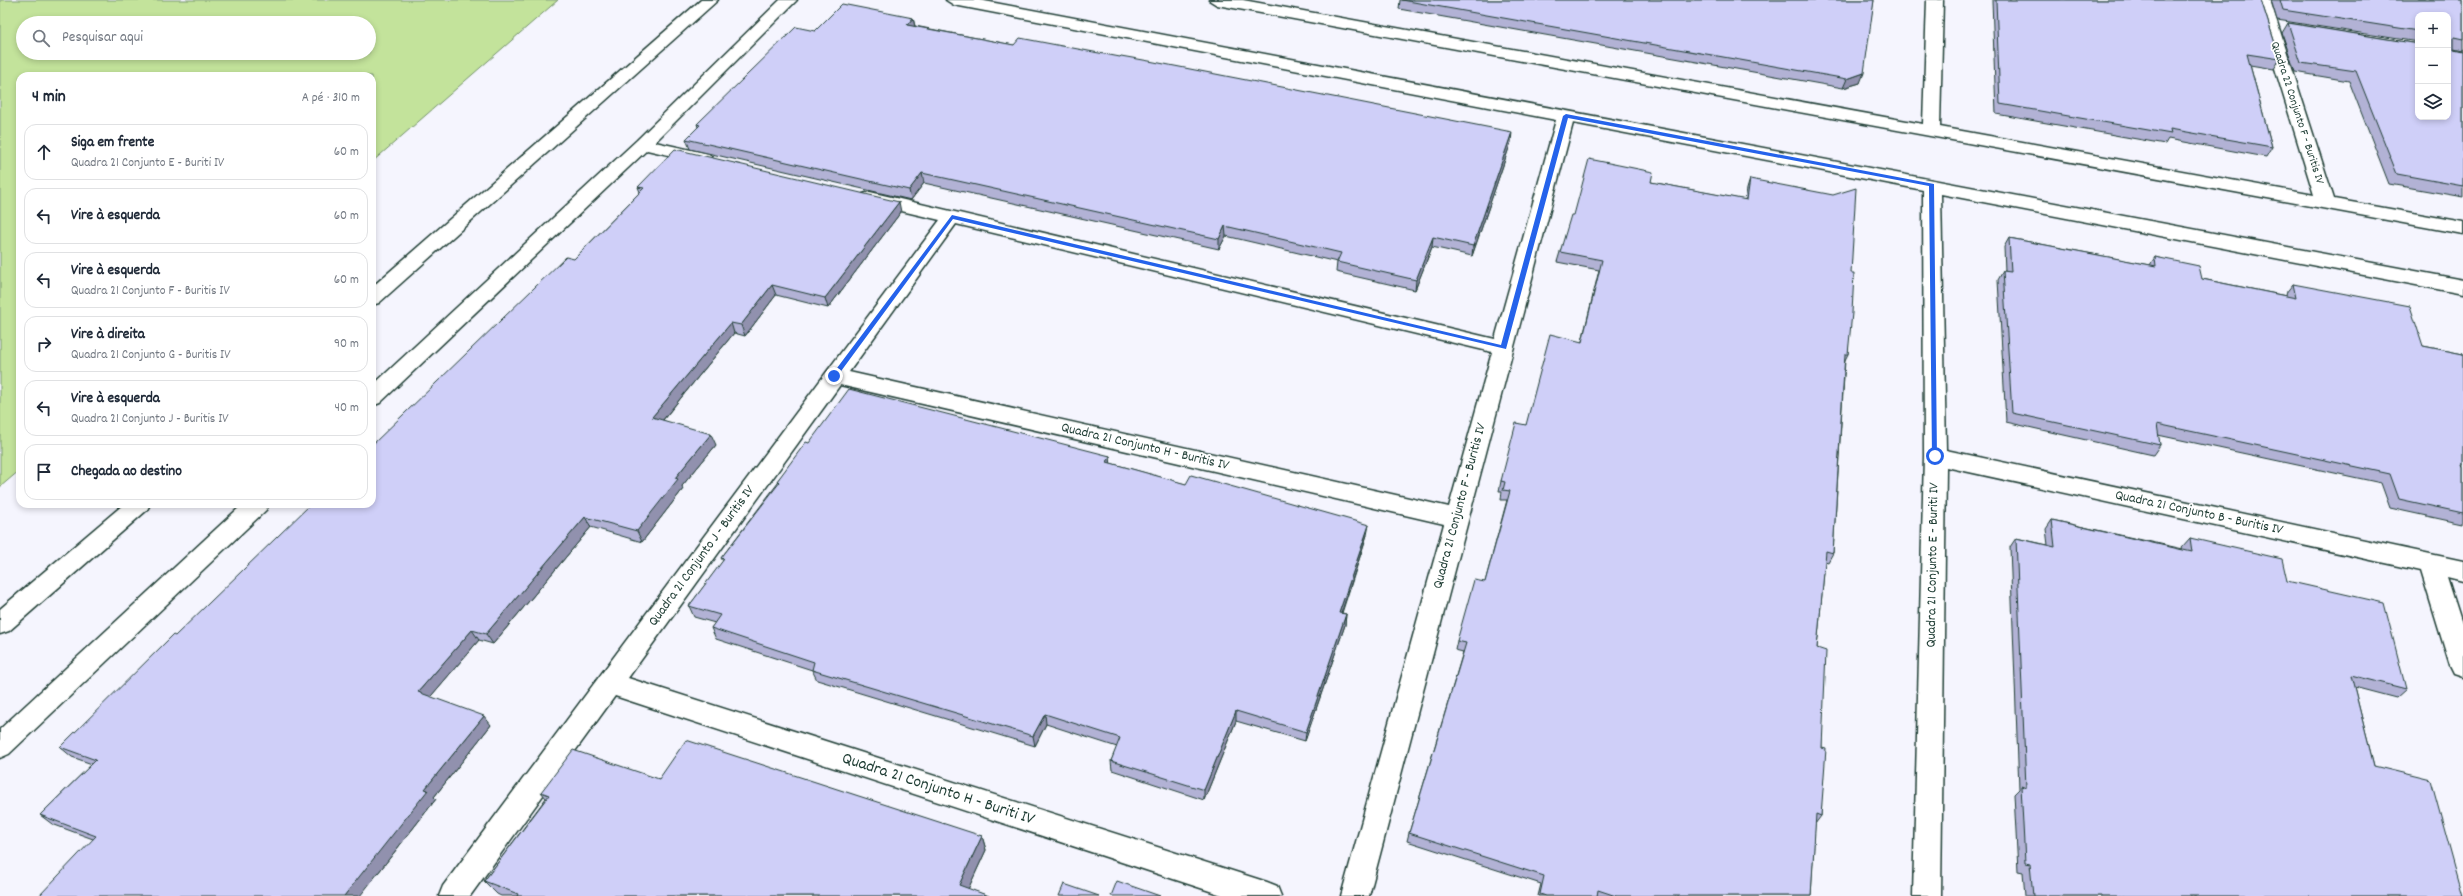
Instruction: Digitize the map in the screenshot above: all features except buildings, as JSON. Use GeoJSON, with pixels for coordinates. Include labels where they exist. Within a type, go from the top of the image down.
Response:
{"type":"FeatureCollection","features":[{"type":"Feature","properties":{"kind":"street"},"geometry":{"type":"LineString","coordinates":[[376,294],[710,0]]}},
{"type":"Feature","properties":{"kind":"street"},"geometry":{"type":"LineString","coordinates":[[376,394],[643,144],[789,0]]}},
{"type":"Feature","properties":{"kind":"street"},"geometry":{"type":"LineString","coordinates":[[954,0],[2463,287]]}},
{"type":"Feature","properties":{"kind":"street"},"geometry":{"type":"LineString","coordinates":[[1217,0],[2463,228]]}},
{"type":"Feature","properties":{"kind":"street"},"geometry":{"type":"LineString","coordinates":[[1931,131],[1935,0]]}},
{"type":"Feature","properties":{"kind":"street","name":"Quadra 22 Conjunto F - Buritis IV"},"geometry":{"type":"LineString","coordinates":[[2262,0],[2276,26],[2326,203]]}},
{"type":"Feature","properties":{"kind":"street","name":"Quadra 21 Conjunto F - Buritis IV"},"geometry":{"type":"LineString","coordinates":[[1355,896],[1456,518],[1504,348],[1566,116]]}},
{"type":"Feature","properties":{"kind":"street"},"geometry":{"type":"LineString","coordinates":[[643,144],[720,162]]}},
{"type":"Feature","properties":{"kind":"street","name":"Quadra 21 Conjunto E - Buriti IV"},"geometry":{"type":"LineString","coordinates":[[1926,896],[1935,456],[1932,185]]}},
{"type":"Feature","properties":{"kind":"street"},"geometry":{"type":"LineString","coordinates":[[852,193],[1504,348]]}},
{"type":"Feature","properties":{"kind":"street","name":"Quadra 21 Conjunto J - Buritis IV"},"geometry":{"type":"LineString","coordinates":[[453,896],[608,683],[952,217]]}},
{"type":"Feature","properties":{"kind":"street","name":"Quadra 21 Conjunto H - Buritis IV"},"geometry":{"type":"LineString","coordinates":[[834,376],[1456,518]]}},
{"type":"Feature","properties":{"kind":"street","name":"Quadra 21 Conjunto B - Buritis IV"},"geometry":{"type":"LineString","coordinates":[[1935,456],[2463,571]]}},
{"type":"Feature","properties":{"kind":"street"},"geometry":{"type":"LineString","coordinates":[[0,624],[134,508]]}},
{"type":"Feature","properties":{"kind":"street"},"geometry":{"type":"LineString","coordinates":[[0,746],[254,508]]}},
{"type":"Feature","properties":{"kind":"street"},"geometry":{"type":"LineString","coordinates":[[2431,564],[2463,666]]}},
{"type":"Feature","properties":{"kind":"street","name":"Quadra 21 Conjunto H - Buriti IV"},"geometry":{"type":"LineString","coordinates":[[608,683],[1268,896]]}},
{"type":"Feature","properties":{"kind":"green space"},"geometry":{"type":"Polygon","coordinates":[[[0,0],[558,0],[376,159],[376,72],[16,72],[16,473],[0,487],[0,0]]]}},
{"type":"Feature","properties":{"kind":"route"},"geometry":{"type":"LineString","coordinates":[[834,376],[952,217],[1504,348],[1566,116],[1932,185],[1935,456]]}}]}
